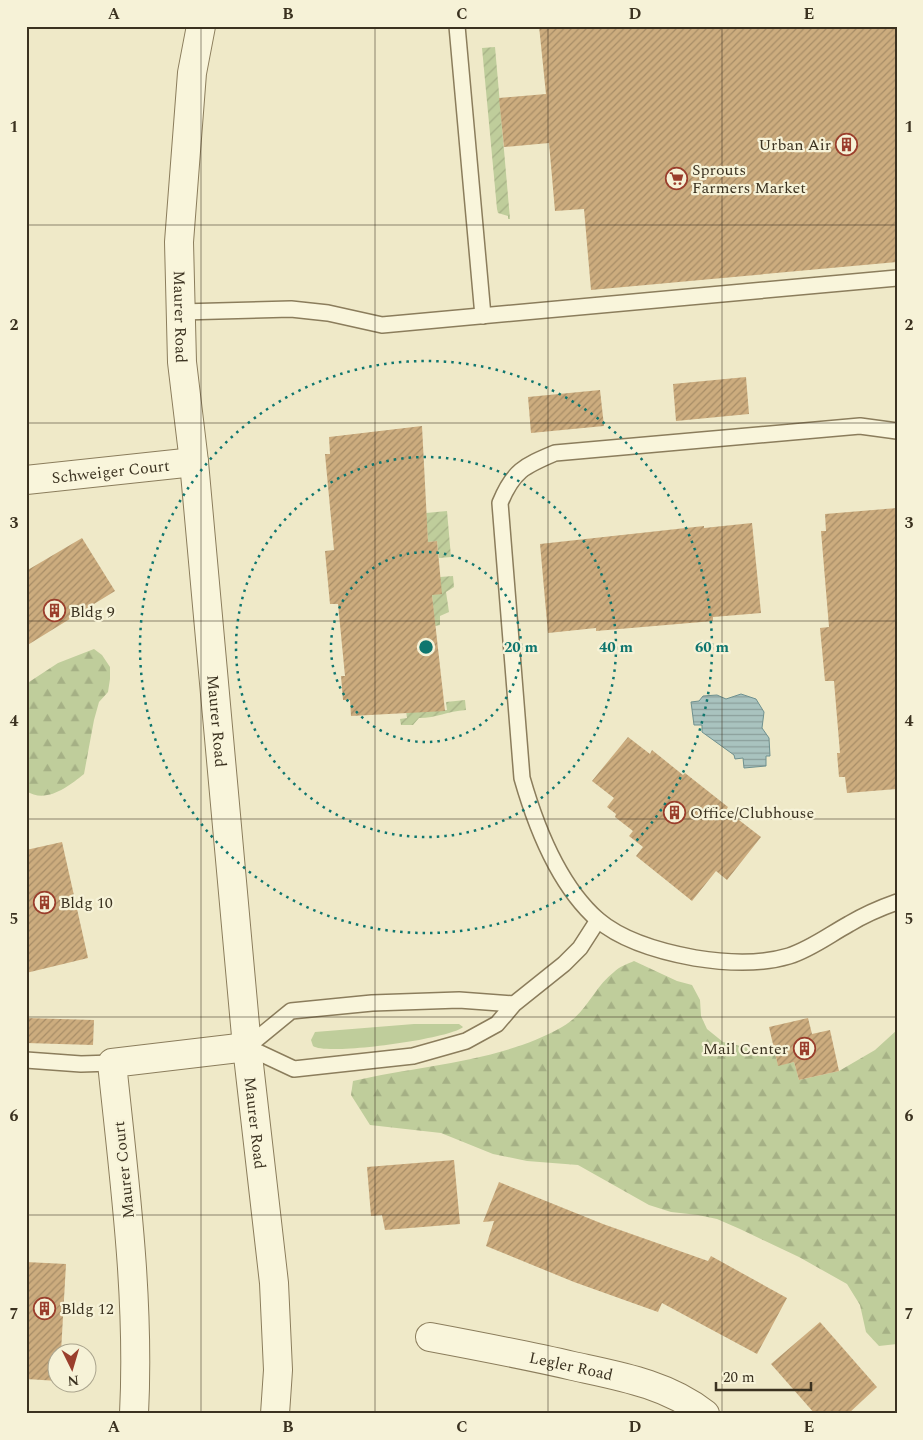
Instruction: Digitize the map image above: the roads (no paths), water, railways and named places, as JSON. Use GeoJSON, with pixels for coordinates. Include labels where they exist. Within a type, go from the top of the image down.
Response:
{"type":"FeatureCollection","features":[{"type":"Feature","properties":{"kind":"street","name":"Maurer Road"},"geometry":{"type":"LineString","coordinates":[[201,26],[192,73],[183,171],[179,242],[182,362],[194,462],[247,1047],[274,1292],[278,1370],[275,1414]]}},
{"type":"Feature","properties":{"kind":"street","name":"Schweiger Court"},"geometry":{"type":"LineString","coordinates":[[26,480],[194,462]]}},
{"type":"Feature","properties":{"kind":"street"},"geometry":{"type":"LineString","coordinates":[[112,1063],[247,1047]]}},
{"type":"Feature","properties":{"kind":"street","name":"Maurer Court"},"geometry":{"type":"LineString","coordinates":[[112,1063],[130,1240],[134,1414]]}},
{"type":"Feature","properties":{"kind":"street","name":"Legler Road"},"geometry":{"type":"LineString","coordinates":[[430,1337],[516,1353],[630,1379],[681,1398],[705,1414]]}},
{"type":"Feature","properties":{"kind":"lane"},"geometry":{"type":"LineString","coordinates":[[457,26],[483,316]]}},
{"type":"Feature","properties":{"kind":"lane"},"geometry":{"type":"LineString","coordinates":[[181,312],[291,310],[328,313],[382,325],[897,278]]}},
{"type":"Feature","properties":{"kind":"lane"},"geometry":{"type":"LineString","coordinates":[[897,431],[860,426],[554,453],[517,472],[507,486],[500,503],[522,778],[531,810],[548,851],[569,886],[598,920],[636,943],[681,955],[722,962],[753,962],[788,956],[809,948],[849,924],[897,902]]}},
{"type":"Feature","properties":{"kind":"lane"},"geometry":{"type":"LineString","coordinates":[[514,1004],[459,1000],[372,1003],[291,1011],[247,1047],[294,1069],[413,1056],[466,1041],[497,1024],[514,1004],[564,964],[580,948],[598,920]]}},
{"type":"Feature","properties":{"kind":"lane"},"geometry":{"type":"LineString","coordinates":[[26,1060],[81,1064],[112,1063]]}},
{"type":"Feature","properties":{"kind":"water"},"geometry":{"type":"Polygon","coordinates":[[[741,694],[756,699],[764,712],[762,728],[769,738],[770,756],[766,756],[766,766],[744,768],[743,758],[735,759],[734,755],[702,732],[702,725],[694,725],[691,702],[699,701],[703,696],[717,695],[726,699],[741,694]]]}},
{"type":"Feature","properties":{"kind":"place","name":"Urban Air"},"geometry":{"type":"Point","coordinates":[847,144]}},
{"type":"Feature","properties":{"kind":"place","name":"Sprouts Farmers Market"},"geometry":{"type":"Point","coordinates":[676,178]}},
{"type":"Feature","properties":{"kind":"place","name":"Bldg 9"},"geometry":{"type":"Point","coordinates":[54,611]}},
{"type":"Feature","properties":{"kind":"place","name":"Office/Clubhouse"},"geometry":{"type":"Point","coordinates":[674,812]}},
{"type":"Feature","properties":{"kind":"place","name":"Bldg 10"},"geometry":{"type":"Point","coordinates":[44,902]}},
{"type":"Feature","properties":{"kind":"place","name":"Mail Center"},"geometry":{"type":"Point","coordinates":[804,1048]}},
{"type":"Feature","properties":{"kind":"place","name":"Bldg 12"},"geometry":{"type":"Point","coordinates":[45,1308]}}]}
